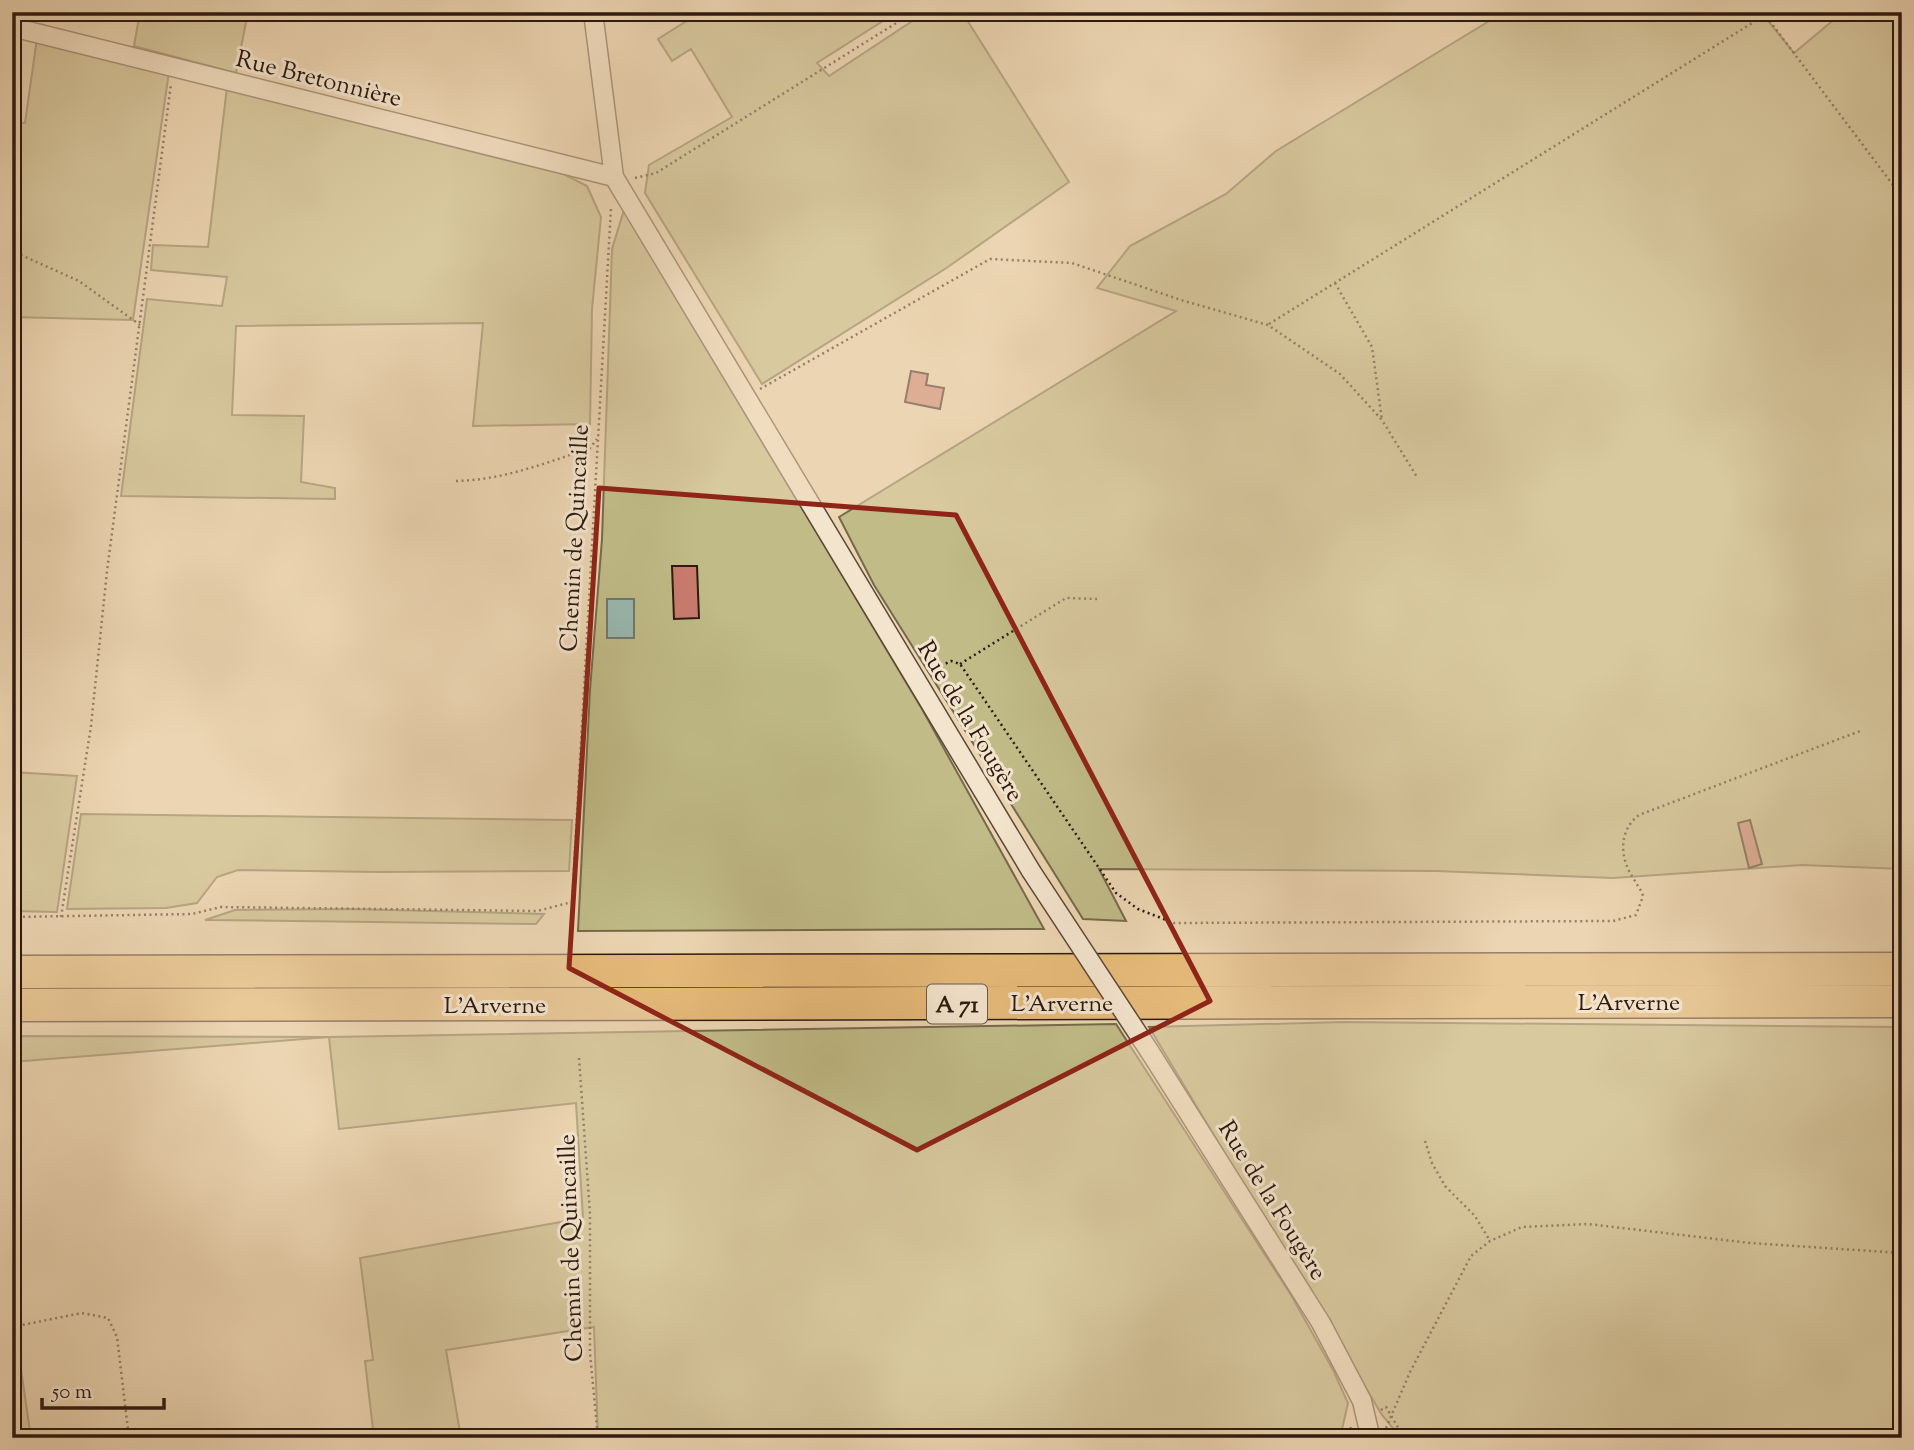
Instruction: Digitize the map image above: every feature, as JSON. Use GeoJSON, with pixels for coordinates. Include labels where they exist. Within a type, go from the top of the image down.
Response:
{"type":"FeatureCollection","features":[{"type":"Feature","properties":{"kind":"highway","name":"L'Arverne"},"geometry":{"type":"LineString","coordinates":[[12,972],[1902,969]]}},
{"type":"Feature","properties":{"kind":"highway","name":"L'Arverne"},"geometry":{"type":"LineString","coordinates":[[12,1005],[1902,1001]]}},
{"type":"Feature","properties":{"kind":"street","name":"Rue de la Fougère"},"geometry":{"type":"LineString","coordinates":[[593,12],[623,178],[748,396],[1031,871],[1150,1052],[1321,1323],[1362,1401],[1374,1436]]}},
{"type":"Feature","properties":{"kind":"street","name":"Rue Bretonnière"},"geometry":{"type":"LineString","coordinates":[[12,27],[623,178]]}},
{"type":"Feature","properties":{"kind":"path"},"geometry":{"type":"LineString","coordinates":[[623,178],[656,173],[914,12]]}},
{"type":"Feature","properties":{"kind":"path"},"geometry":{"type":"LineString","coordinates":[[1268,324],[1764,14],[1902,197]]}},
{"type":"Feature","properties":{"kind":"path"},"geometry":{"type":"LineString","coordinates":[[12,917],[61,916],[91,726],[107,571],[173,67]]}},
{"type":"Feature","properties":{"kind":"path","name":"Chemin de Quincaille"},"geometry":{"type":"LineString","coordinates":[[61,916],[192,914],[221,906],[537,911],[572,902],[608,241],[623,178]]}},
{"type":"Feature","properties":{"kind":"path"},"geometry":{"type":"LineString","coordinates":[[12,248],[21,255],[79,281],[140,325]]}},
{"type":"Feature","properties":{"kind":"path"},"geometry":{"type":"LineString","coordinates":[[748,396],[990,260],[1072,263],[1181,300],[1268,324],[1340,374],[1382,420],[1417,477]]}},
{"type":"Feature","properties":{"kind":"path"},"geometry":{"type":"LineString","coordinates":[[1335,283],[1372,347],[1382,420]]}},
{"type":"Feature","properties":{"kind":"path"},"geometry":{"type":"LineString","coordinates":[[456,481],[477,480],[520,471],[590,448],[597,439]]}},
{"type":"Feature","properties":{"kind":"path"},"geometry":{"type":"LineString","coordinates":[[960,664],[1066,598],[1097,599]]}},
{"type":"Feature","properties":{"kind":"path"},"geometry":{"type":"LineString","coordinates":[[916,678],[951,661],[960,664],[1116,893],[1138,909],[1174,923],[1613,921],[1636,915],[1643,896],[1626,859],[1623,845],[1624,832],[1629,822],[1639,815],[1860,731]]}},
{"type":"Feature","properties":{"kind":"path","name":"Chemin de Quincaille"},"geometry":{"type":"LineString","coordinates":[[579,1058],[590,1213],[590,1353],[598,1438]]}},
{"type":"Feature","properties":{"kind":"path"},"geometry":{"type":"LineString","coordinates":[[1425,1141],[1432,1163],[1445,1186],[1475,1216],[1490,1241]]}},
{"type":"Feature","properties":{"kind":"path"},"geometry":{"type":"LineString","coordinates":[[1374,1436],[1391,1418],[1410,1371],[1471,1256],[1490,1241],[1522,1227],[1588,1224],[1750,1243],[1902,1253]]}},
{"type":"Feature","properties":{"kind":"path"},"geometry":{"type":"LineString","coordinates":[[12,1327],[82,1313],[108,1318],[117,1337],[129,1438]]}},
{"type":"Feature","properties":{"kind":"path"},"geometry":{"type":"LineString","coordinates":[[1385,1407],[1404,1438]]}},
{"type":"Feature","properties":{"kind":"highlighted area"},"geometry":{"type":"Polygon","coordinates":[[[599,488],[956,515],[1210,1001],[917,1150],[569,968],[599,488]]]}},
{"type":"Feature","properties":{"kind":"shaded area"},"geometry":{"type":"Polygon","coordinates":[[[140,12],[248,12],[236,73],[134,46],[140,12]]]}},
{"type":"Feature","properties":{"kind":"shaded area"},"geometry":{"type":"Polygon","coordinates":[[[701,12],[897,12],[817,63],[829,76],[926,12],[962,12],[1069,182],[945,269],[762,384],[645,193],[649,165],[732,117],[691,49],[672,61],[658,39],[701,12]]]}},
{"type":"Feature","properties":{"kind":"shaded area"},"geometry":{"type":"Polygon","coordinates":[[[1504,12],[1761,12],[1794,53],[1843,12],[1902,12],[1902,869],[1802,865],[1613,878],[1436,871],[1099,869],[1126,921],[1083,919],[874,585],[839,517],[1176,311],[1097,288],[1130,246],[1226,194],[1276,151],[1504,12]]]}},
{"type":"Feature","properties":{"kind":"shaded area"},"geometry":{"type":"Polygon","coordinates":[[[37,38],[169,72],[133,320],[12,317],[12,122],[25,123],[37,38]]]}},
{"type":"Feature","properties":{"kind":"shaded area"},"geometry":{"type":"Polygon","coordinates":[[[227,87],[546,165],[587,186],[601,217],[592,309],[590,424],[473,426],[483,323],[236,326],[232,415],[304,416],[301,482],[335,488],[335,499],[121,496],[147,299],[222,306],[227,277],[151,270],[153,245],[208,247],[227,87]]]}},
{"type":"Feature","properties":{"kind":"shaded area"},"geometry":{"type":"Polygon","coordinates":[[[624,210],[922,709],[1044,929],[578,931],[590,690],[602,539],[612,249],[624,210]]]}},
{"type":"Feature","properties":{"kind":"shaded area"},"geometry":{"type":"Polygon","coordinates":[[[12,772],[77,776],[57,912],[12,911],[12,772]]]}},
{"type":"Feature","properties":{"kind":"shaded area"},"geometry":{"type":"Polygon","coordinates":[[[81,814],[572,820],[569,871],[238,870],[217,877],[197,903],[166,908],[67,909],[81,814]]]}},
{"type":"Feature","properties":{"kind":"shaded area"},"geometry":{"type":"Polygon","coordinates":[[[351,909],[544,914],[536,924],[205,920],[235,910],[351,909]]]}},
{"type":"Feature","properties":{"kind":"shaded area"},"geometry":{"type":"Polygon","coordinates":[[[1344,1022],[1902,1027],[1902,1438],[1401,1438],[1382,1415],[1149,1027],[1344,1022]]]}},
{"type":"Feature","properties":{"kind":"shaded area"},"geometry":{"type":"Polygon","coordinates":[[[1116,1024],[1291,1295],[1333,1370],[1348,1403],[1340,1438],[598,1438],[594,1327],[446,1350],[461,1438],[374,1438],[365,1361],[373,1360],[360,1258],[583,1218],[576,1103],[339,1129],[329,1037],[1116,1024]]]}},
{"type":"Feature","properties":{"kind":"shaded area"},"geometry":{"type":"Polygon","coordinates":[[[12,1036],[329,1037],[12,1062],[12,1036]]]}},
{"type":"Feature","properties":{"kind":"shaded area"},"geometry":{"type":"Polygon","coordinates":[[[12,1307],[14,1321],[31,1438],[12,1438],[12,1307]]]}},
{"type":"Feature","properties":{"kind":"water"},"geometry":{"type":"Polygon","coordinates":[[[607,599],[634,599],[634,638],[607,638],[607,599]]]}},
{"type":"Feature","properties":{"kind":"building"},"geometry":{"type":"Polygon","coordinates":[[[911,371],[928,374],[926,385],[944,388],[940,409],[905,402],[911,371]]]}},
{"type":"Feature","properties":{"kind":"building"},"geometry":{"type":"Polygon","coordinates":[[[672,566],[697,566],[699,618],[674,619],[672,566]]]}},
{"type":"Feature","properties":{"kind":"building"},"geometry":{"type":"Polygon","coordinates":[[[1750,820],[1762,864],[1749,868],[1738,823],[1750,820]]]}}]}
